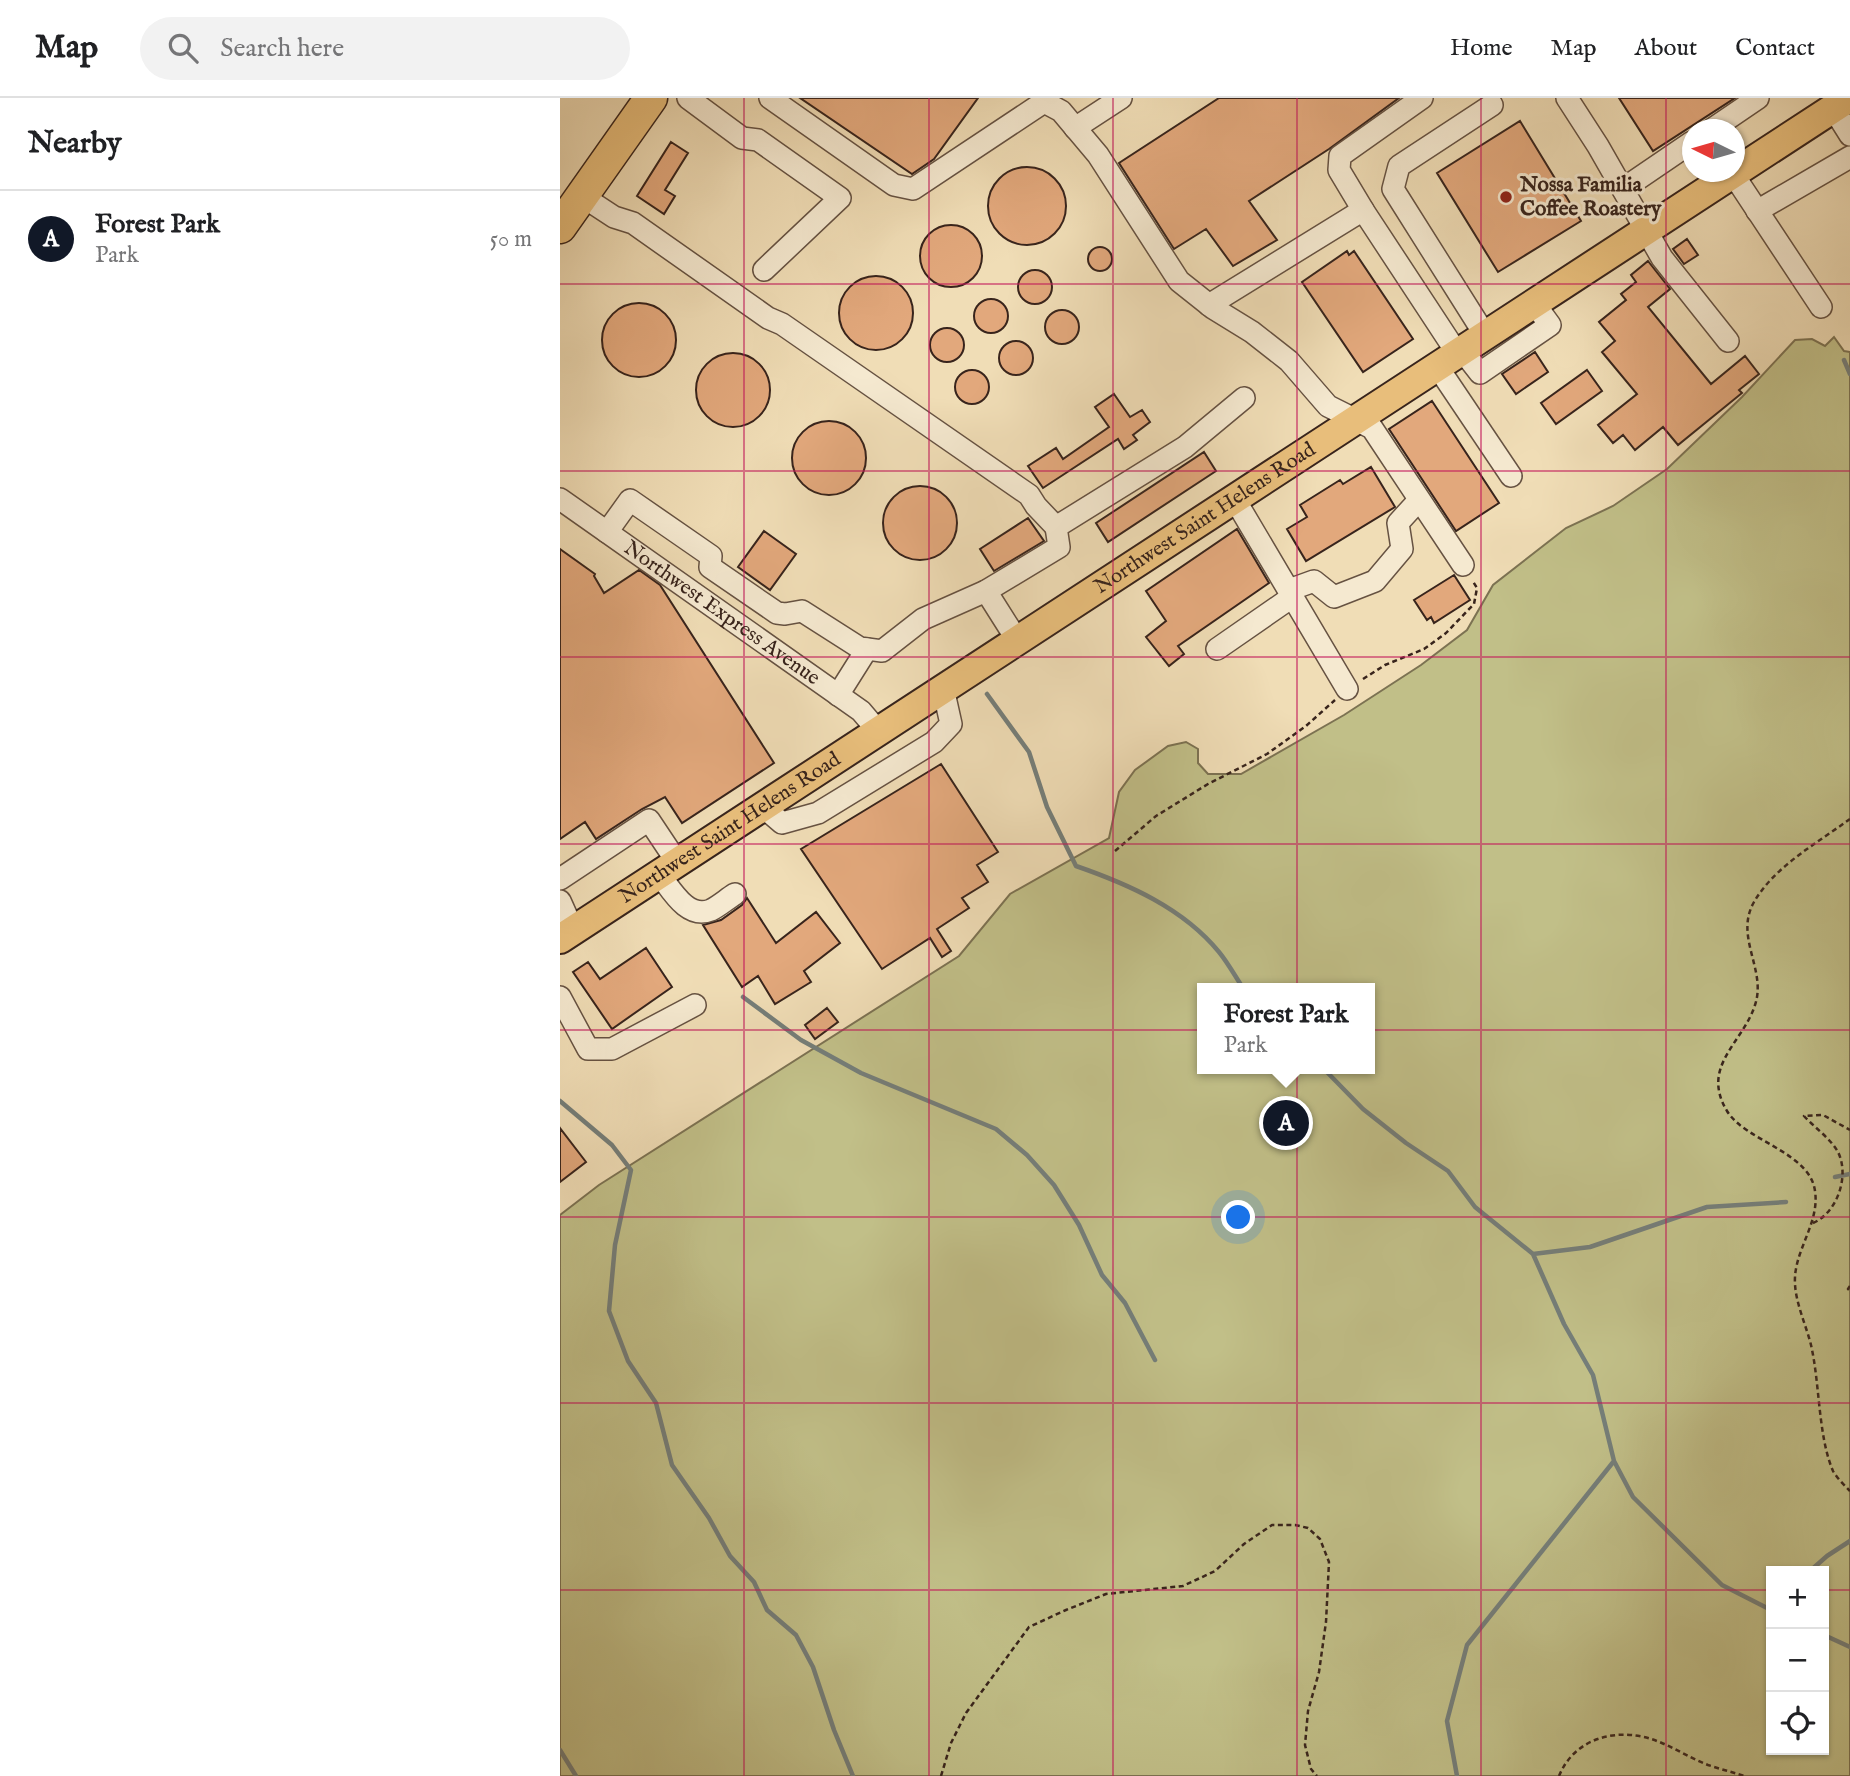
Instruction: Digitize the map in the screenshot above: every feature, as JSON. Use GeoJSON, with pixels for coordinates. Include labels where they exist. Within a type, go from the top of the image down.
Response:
{"type":"FeatureCollection","features":[{"type":"Feature","properties":{"kind":"highway"},"geometry":{"type":"LineString","coordinates":[[560,227],[651,98]]}},
{"type":"Feature","properties":{"kind":"main road","name":"Northwest Saint Helens Road"},"geometry":{"type":"LineString","coordinates":[[1745,166],[1841,103]]}},
{"type":"Feature","properties":{"kind":"main road","name":"Northwest Saint Helens Road"},"geometry":{"type":"LineString","coordinates":[[567,934],[1721,182]]}},
{"type":"Feature","properties":{"kind":"street"},"geometry":{"type":"LineString","coordinates":[[688,98],[742,138],[758,140],[839,198],[764,270]]}},
{"type":"Feature","properties":{"kind":"street"},"geometry":{"type":"LineString","coordinates":[[769,98],[894,186],[913,189],[1044,102],[1061,111],[1098,155],[1179,281],[1289,361],[1328,406],[1353,421],[1372,428],[1463,565]]}},
{"type":"Feature","properties":{"kind":"street"},"geometry":{"type":"LineString","coordinates":[[1075,128],[1121,98]]}},
{"type":"Feature","properties":{"kind":"street"},"geometry":{"type":"LineString","coordinates":[[1422,98],[1340,156],[1339,170],[1363,210],[1460,351],[1480,373],[1550,326],[1535,303]]}},
{"type":"Feature","properties":{"kind":"street"},"geometry":{"type":"LineString","coordinates":[[1567,98],[1662,258],[1728,341]]}},
{"type":"Feature","properties":{"kind":"street"},"geometry":{"type":"LineString","coordinates":[[1727,119],[1758,98]]}},
{"type":"Feature","properties":{"kind":"street"},"geometry":{"type":"LineString","coordinates":[[1841,103],[1850,135]]}},
{"type":"Feature","properties":{"kind":"street"},"geometry":{"type":"LineString","coordinates":[[1492,106],[1399,166],[1393,189],[1511,476]]}},
{"type":"Feature","properties":{"kind":"street"},"geometry":{"type":"LineString","coordinates":[[1623,189],[1682,149]]}},
{"type":"Feature","properties":{"kind":"street"},"geometry":{"type":"LineString","coordinates":[[1757,211],[1850,157]]}},
{"type":"Feature","properties":{"kind":"street"},"geometry":{"type":"LineString","coordinates":[[1738,182],[1821,307]]}},
{"type":"Feature","properties":{"kind":"street"},"geometry":{"type":"LineString","coordinates":[[582,196],[614,217],[633,223],[1029,495],[1056,527],[1059,547],[986,591],[923,619],[882,651],[860,648],[802,611],[777,613],[710,567],[711,556],[630,500],[607,532]]}},
{"type":"Feature","properties":{"kind":"street"},"geometry":{"type":"LineString","coordinates":[[1209,305],[1363,210]]}},
{"type":"Feature","properties":{"kind":"street"},"geometry":{"type":"LineString","coordinates":[[1056,527],[1185,447],[1244,398]]}},
{"type":"Feature","properties":{"kind":"street"},"geometry":{"type":"LineString","coordinates":[[1234,498],[1347,689]]}},
{"type":"Feature","properties":{"kind":"street","name":"Northwest Express Avenue"},"geometry":{"type":"LineString","coordinates":[[560,499],[861,711],[878,730]]}},
{"type":"Feature","properties":{"kind":"street"},"geometry":{"type":"LineString","coordinates":[[1217,649],[1291,593],[1314,581],[1335,597],[1375,581],[1402,549],[1398,523],[1419,500]]}},
{"type":"Feature","properties":{"kind":"street"},"geometry":{"type":"LineString","coordinates":[[986,591],[1017,640]]}},
{"type":"Feature","properties":{"kind":"street"},"geometry":{"type":"LineString","coordinates":[[838,695],[867,649]]}},
{"type":"Feature","properties":{"kind":"street"},"geometry":{"type":"LineString","coordinates":[[762,806],[782,823],[818,813],[934,741],[951,724],[943,688]]}},
{"type":"Feature","properties":{"kind":"street"},"geometry":{"type":"LineString","coordinates":[[560,879],[649,820],[685,906],[693,910],[710,911],[735,894]]}},
{"type":"Feature","properties":{"kind":"street"},"geometry":{"type":"LineString","coordinates":[[560,901],[567,934]]}},
{"type":"Feature","properties":{"kind":"street"},"geometry":{"type":"LineString","coordinates":[[560,997],[588,1049],[612,1049],[695,1005]]}},
{"type":"Feature","properties":{"kind":"path"},"geometry":{"type":"LineString","coordinates":[[1115,851],[1156,816],[1208,784],[1267,754],[1306,726],[1347,689],[1385,665],[1424,649],[1446,634],[1474,604],[1477,588],[1463,565]]}},
{"type":"Feature","properties":{"kind":"path"},"geometry":{"type":"LineString","coordinates":[[1850,820],[1780,871],[1753,903],[1746,923],[1748,946],[1759,987],[1755,1006],[1726,1053],[1718,1082],[1721,1100],[1728,1114],[1803,1168],[1813,1182],[1816,1193],[1812,1223],[1802,1248],[1795,1283],[1811,1347],[1827,1452],[1834,1474],[1850,1491]]}},
{"type":"Feature","properties":{"kind":"path"},"geometry":{"type":"LineString","coordinates":[[1812,1223],[1822,1219],[1833,1205],[1840,1189],[1841,1164],[1838,1151],[1804,1116],[1823,1115],[1850,1130]]}},
{"type":"Feature","properties":{"kind":"path"},"geometry":{"type":"LineString","coordinates":[[1850,1286],[1850,1291]]}},
{"type":"Feature","properties":{"kind":"path"},"geometry":{"type":"LineString","coordinates":[[941,1776],[951,1743],[966,1713],[1030,1627],[1106,1594],[1183,1586],[1215,1571],[1244,1544],[1272,1525],[1294,1525],[1308,1528],[1320,1539],[1329,1562],[1330,1575],[1319,1672],[1308,1711],[1305,1745],[1311,1769],[1317,1776]]}},
{"type":"Feature","properties":{"kind":"path"},"geometry":{"type":"LineString","coordinates":[[1559,1776],[1575,1751],[1594,1740],[1610,1735],[1644,1737],[1709,1765],[1744,1776]]}},
{"type":"Feature","properties":{"kind":"shaded area"},"geometry":{"type":"Polygon","coordinates":[[[1834,337],[1844,351],[1850,352],[1850,1776],[560,1776],[560,1215],[599,1185],[959,956],[1010,894],[1109,838],[1119,792],[1135,770],[1168,746],[1186,742],[1198,749],[1198,763],[1208,774],[1241,774],[1344,715],[1421,665],[1467,630],[1493,585],[1566,528],[1613,506],[1667,469],[1742,397],[1795,340],[1812,339],[1825,346],[1834,337]]]}},
{"type":"Feature","properties":{"kind":"building"},"geometry":{"type":"Polygon","coordinates":[[[800,98],[978,98],[934,159],[912,174],[800,98]]]}},
{"type":"Feature","properties":{"kind":"building"},"geometry":{"type":"Polygon","coordinates":[[[1219,98],[1399,98],[1329,149],[1249,201],[1277,240],[1233,266],[1206,229],[1174,249],[1119,163],[1219,98]]]}},
{"type":"Feature","properties":{"kind":"building"},"geometry":{"type":"Polygon","coordinates":[[[1619,98],[1735,98],[1703,119],[1682,119],[1682,132],[1653,151],[1619,98]]]}},
{"type":"Feature","properties":{"kind":"building"},"geometry":{"type":"Polygon","coordinates":[[[1520,121],[1581,221],[1498,272],[1437,173],[1520,121]]]}},
{"type":"Feature","properties":{"kind":"building"},"geometry":{"type":"Polygon","coordinates":[[[671,142],[688,153],[665,190],[675,196],[664,214],[637,196],[671,142]]]}},
{"type":"Feature","properties":{"kind":"building"},"geometry":{"type":"Polygon","coordinates":[[[1027,167],[1042,170],[1054,179],[1063,191],[1066,206],[1063,221],[1054,233],[1042,242],[1027,245],[1012,242],[1000,233],[991,221],[988,206],[991,191],[1000,179],[1012,170],[1027,167]]]}},
{"type":"Feature","properties":{"kind":"building"},"geometry":{"type":"Polygon","coordinates":[[[951,225],[963,227],[973,234],[980,244],[980,268],[973,278],[963,285],[951,287],[939,285],[929,278],[922,268],[920,256],[922,244],[929,234],[939,227],[951,225]]]}},
{"type":"Feature","properties":{"kind":"building"},"geometry":{"type":"Polygon","coordinates":[[[1687,239],[1698,255],[1684,264],[1673,249],[1687,239]]]}},
{"type":"Feature","properties":{"kind":"building"},"geometry":{"type":"Polygon","coordinates":[[[1100,247],[1108,251],[1112,259],[1108,267],[1100,271],[1092,267],[1088,259],[1092,251],[1100,247]]]}},
{"type":"Feature","properties":{"kind":"building"},"geometry":{"type":"Polygon","coordinates":[[[1347,251],[1349,255],[1354,251],[1413,339],[1363,372],[1302,282],[1347,251]]]}},
{"type":"Feature","properties":{"kind":"building"},"geometry":{"type":"Polygon","coordinates":[[[1648,261],[1670,289],[1648,307],[1711,384],[1745,356],[1759,374],[1739,390],[1742,393],[1678,445],[1663,427],[1635,450],[1623,435],[1613,443],[1598,425],[1637,394],[1602,352],[1615,341],[1599,322],[1626,300],[1621,294],[1636,282],[1631,275],[1648,261]]]}},
{"type":"Feature","properties":{"kind":"building"},"geometry":{"type":"Polygon","coordinates":[[[1035,270],[1047,275],[1052,287],[1047,299],[1035,304],[1023,299],[1018,287],[1023,275],[1035,270]]]}},
{"type":"Feature","properties":{"kind":"building"},"geometry":{"type":"Polygon","coordinates":[[[869,276],[883,276],[897,282],[907,292],[913,313],[907,334],[897,344],[883,350],[869,350],[855,344],[845,334],[839,320],[839,306],[845,292],[855,282],[869,276]]]}},
{"type":"Feature","properties":{"kind":"building"},"geometry":{"type":"Polygon","coordinates":[[[991,299],[1003,304],[1008,316],[1003,328],[991,333],[979,328],[974,316],[979,304],[991,299]]]}},
{"type":"Feature","properties":{"kind":"building"},"geometry":{"type":"Polygon","coordinates":[[[632,303],[646,303],[660,309],[670,319],[676,340],[670,361],[660,371],[646,377],[632,377],[618,371],[608,361],[602,347],[602,333],[608,319],[618,309],[632,303]]]}},
{"type":"Feature","properties":{"kind":"building"},"geometry":{"type":"Polygon","coordinates":[[[1062,310],[1074,315],[1079,327],[1074,339],[1062,344],[1050,339],[1045,327],[1050,315],[1062,310]]]}},
{"type":"Feature","properties":{"kind":"building"},"geometry":{"type":"Polygon","coordinates":[[[947,328],[959,333],[964,345],[959,357],[947,362],[935,357],[930,345],[935,333],[947,328]]]}},
{"type":"Feature","properties":{"kind":"building"},"geometry":{"type":"Polygon","coordinates":[[[1016,341],[1028,346],[1033,358],[1028,370],[1016,375],[1004,370],[999,358],[1004,346],[1016,341]]]}},
{"type":"Feature","properties":{"kind":"building"},"geometry":{"type":"Polygon","coordinates":[[[1535,352],[1548,372],[1516,394],[1502,374],[1535,352]]]}},
{"type":"Feature","properties":{"kind":"building"},"geometry":{"type":"Polygon","coordinates":[[[726,353],[740,353],[754,359],[764,369],[770,390],[764,411],[754,421],[740,427],[726,427],[712,421],[702,411],[696,397],[696,383],[702,369],[712,359],[726,353]]]}},
{"type":"Feature","properties":{"kind":"building"},"geometry":{"type":"Polygon","coordinates":[[[972,370],[984,375],[989,387],[984,399],[972,404],[960,399],[955,387],[960,375],[972,370]]]}},
{"type":"Feature","properties":{"kind":"building"},"geometry":{"type":"Polygon","coordinates":[[[1587,370],[1602,391],[1556,424],[1541,403],[1587,370]]]}},
{"type":"Feature","properties":{"kind":"building"},"geometry":{"type":"Polygon","coordinates":[[[1114,394],[1130,417],[1142,410],[1150,422],[1133,435],[1137,440],[1124,449],[1118,439],[1043,488],[1028,466],[1056,448],[1063,459],[1109,427],[1095,407],[1114,394]]]}},
{"type":"Feature","properties":{"kind":"building"},"geometry":{"type":"Polygon","coordinates":[[[1432,401],[1499,503],[1456,531],[1389,429],[1432,401]]]}},
{"type":"Feature","properties":{"kind":"building"},"geometry":{"type":"Polygon","coordinates":[[[822,421],[836,421],[850,427],[860,437],[866,458],[864,472],[850,489],[836,495],[822,495],[808,489],[798,479],[792,465],[792,451],[798,437],[808,427],[822,421]]]}},
{"type":"Feature","properties":{"kind":"building"},"geometry":{"type":"Polygon","coordinates":[[[1204,452],[1216,471],[1108,542],[1096,523],[1204,452]]]}},
{"type":"Feature","properties":{"kind":"building"},"geometry":{"type":"Polygon","coordinates":[[[1371,467],[1395,507],[1306,561],[1287,529],[1307,517],[1300,505],[1340,480],[1343,484],[1371,467]]]}},
{"type":"Feature","properties":{"kind":"building"},"geometry":{"type":"Polygon","coordinates":[[[913,486],[927,486],[941,492],[951,502],[957,523],[955,537],[941,554],[927,560],[913,560],[899,554],[889,544],[883,530],[883,516],[889,502],[899,492],[913,486]]]}},
{"type":"Feature","properties":{"kind":"building"},"geometry":{"type":"Polygon","coordinates":[[[1028,518],[1044,541],[994,571],[980,549],[1028,518]]]}},
{"type":"Feature","properties":{"kind":"building"},"geometry":{"type":"Polygon","coordinates":[[[1237,529],[1269,583],[1178,646],[1184,654],[1169,666],[1146,637],[1166,621],[1146,591],[1237,529]]]}},
{"type":"Feature","properties":{"kind":"building"},"geometry":{"type":"Polygon","coordinates":[[[764,531],[796,554],[770,590],[738,567],[764,531]]]}},
{"type":"Feature","properties":{"kind":"building"},"geometry":{"type":"Polygon","coordinates":[[[560,549],[595,574],[604,593],[639,570],[660,585],[774,763],[682,823],[665,797],[596,839],[585,822],[560,839],[560,549]]]}},
{"type":"Feature","properties":{"kind":"building"},"geometry":{"type":"Polygon","coordinates":[[[1454,575],[1470,600],[1434,623],[1431,617],[1427,620],[1414,600],[1454,575]]]}},
{"type":"Feature","properties":{"kind":"building"},"geometry":{"type":"Polygon","coordinates":[[[941,764],[998,852],[977,865],[988,882],[962,898],[969,908],[937,929],[951,951],[942,957],[930,938],[882,969],[801,849],[941,764]]]}},
{"type":"Feature","properties":{"kind":"building"},"geometry":{"type":"Polygon","coordinates":[[[747,898],[776,943],[816,912],[840,943],[804,971],[811,982],[775,1004],[758,976],[742,987],[703,925],[721,920],[742,905],[747,898]]]}},
{"type":"Feature","properties":{"kind":"building"},"geometry":{"type":"Polygon","coordinates":[[[646,948],[672,987],[612,1029],[573,972],[588,962],[600,979],[646,948]]]}},
{"type":"Feature","properties":{"kind":"building"},"geometry":{"type":"Polygon","coordinates":[[[827,1008],[838,1022],[815,1039],[805,1025],[827,1008]]]}},
{"type":"Feature","properties":{"kind":"building"},"geometry":{"type":"Polygon","coordinates":[[[560,1128],[586,1162],[560,1182],[560,1128]]]}},
{"type":"Feature","properties":{"kind":"waterway"},"geometry":{"type":"LineString","coordinates":[[1844,360],[1850,374]]}},
{"type":"Feature","properties":{"kind":"waterway"},"geometry":{"type":"LineString","coordinates":[[987,694],[1029,752],[1047,807],[1076,866],[1135,890],[1172,910],[1205,936],[1240,983]]}},
{"type":"Feature","properties":{"kind":"waterway"},"geometry":{"type":"LineString","coordinates":[[743,997],[801,1040],[861,1073],[996,1129],[1027,1155],[1054,1185],[1079,1225],[1102,1275],[1125,1303],[1155,1360]]}},
{"type":"Feature","properties":{"kind":"waterway"},"geometry":{"type":"LineString","coordinates":[[1329,1074],[1363,1109],[1406,1143],[1448,1171],[1475,1207],[1533,1254],[1564,1324],[1593,1375],[1614,1461],[1467,1645],[1447,1721],[1457,1776]]}},
{"type":"Feature","properties":{"kind":"waterway"},"geometry":{"type":"LineString","coordinates":[[560,1101],[612,1145],[631,1170],[615,1245],[609,1311],[628,1361],[656,1403],[672,1465],[709,1518],[730,1556],[754,1582],[767,1610],[796,1635],[813,1667],[853,1776]]}},
{"type":"Feature","properties":{"kind":"waterway"},"geometry":{"type":"LineString","coordinates":[[1835,1177],[1850,1174]]}},
{"type":"Feature","properties":{"kind":"waterway"},"geometry":{"type":"LineString","coordinates":[[1533,1254],[1590,1247],[1707,1207],[1786,1202]]}},
{"type":"Feature","properties":{"kind":"waterway"},"geometry":{"type":"LineString","coordinates":[[1614,1461],[1633,1497],[1722,1585],[1766,1607]]}},
{"type":"Feature","properties":{"kind":"waterway"},"geometry":{"type":"LineString","coordinates":[[1816,1566],[1850,1541]]}},
{"type":"Feature","properties":{"kind":"waterway"},"geometry":{"type":"LineString","coordinates":[[1829,1637],[1850,1647]]}},
{"type":"Feature","properties":{"kind":"waterway"},"geometry":{"type":"LineString","coordinates":[[560,1750],[576,1776]]}},
{"type":"Feature","properties":{"kind":"place","name":"Nossa Familia Coffee Roastery"},"geometry":{"type":"Point","coordinates":[1506,197]}},
{"type":"Feature","properties":{"kind":"place","name":"Forest Park"},"geometry":{"type":"Point","coordinates":[1286,1123]}}]}
